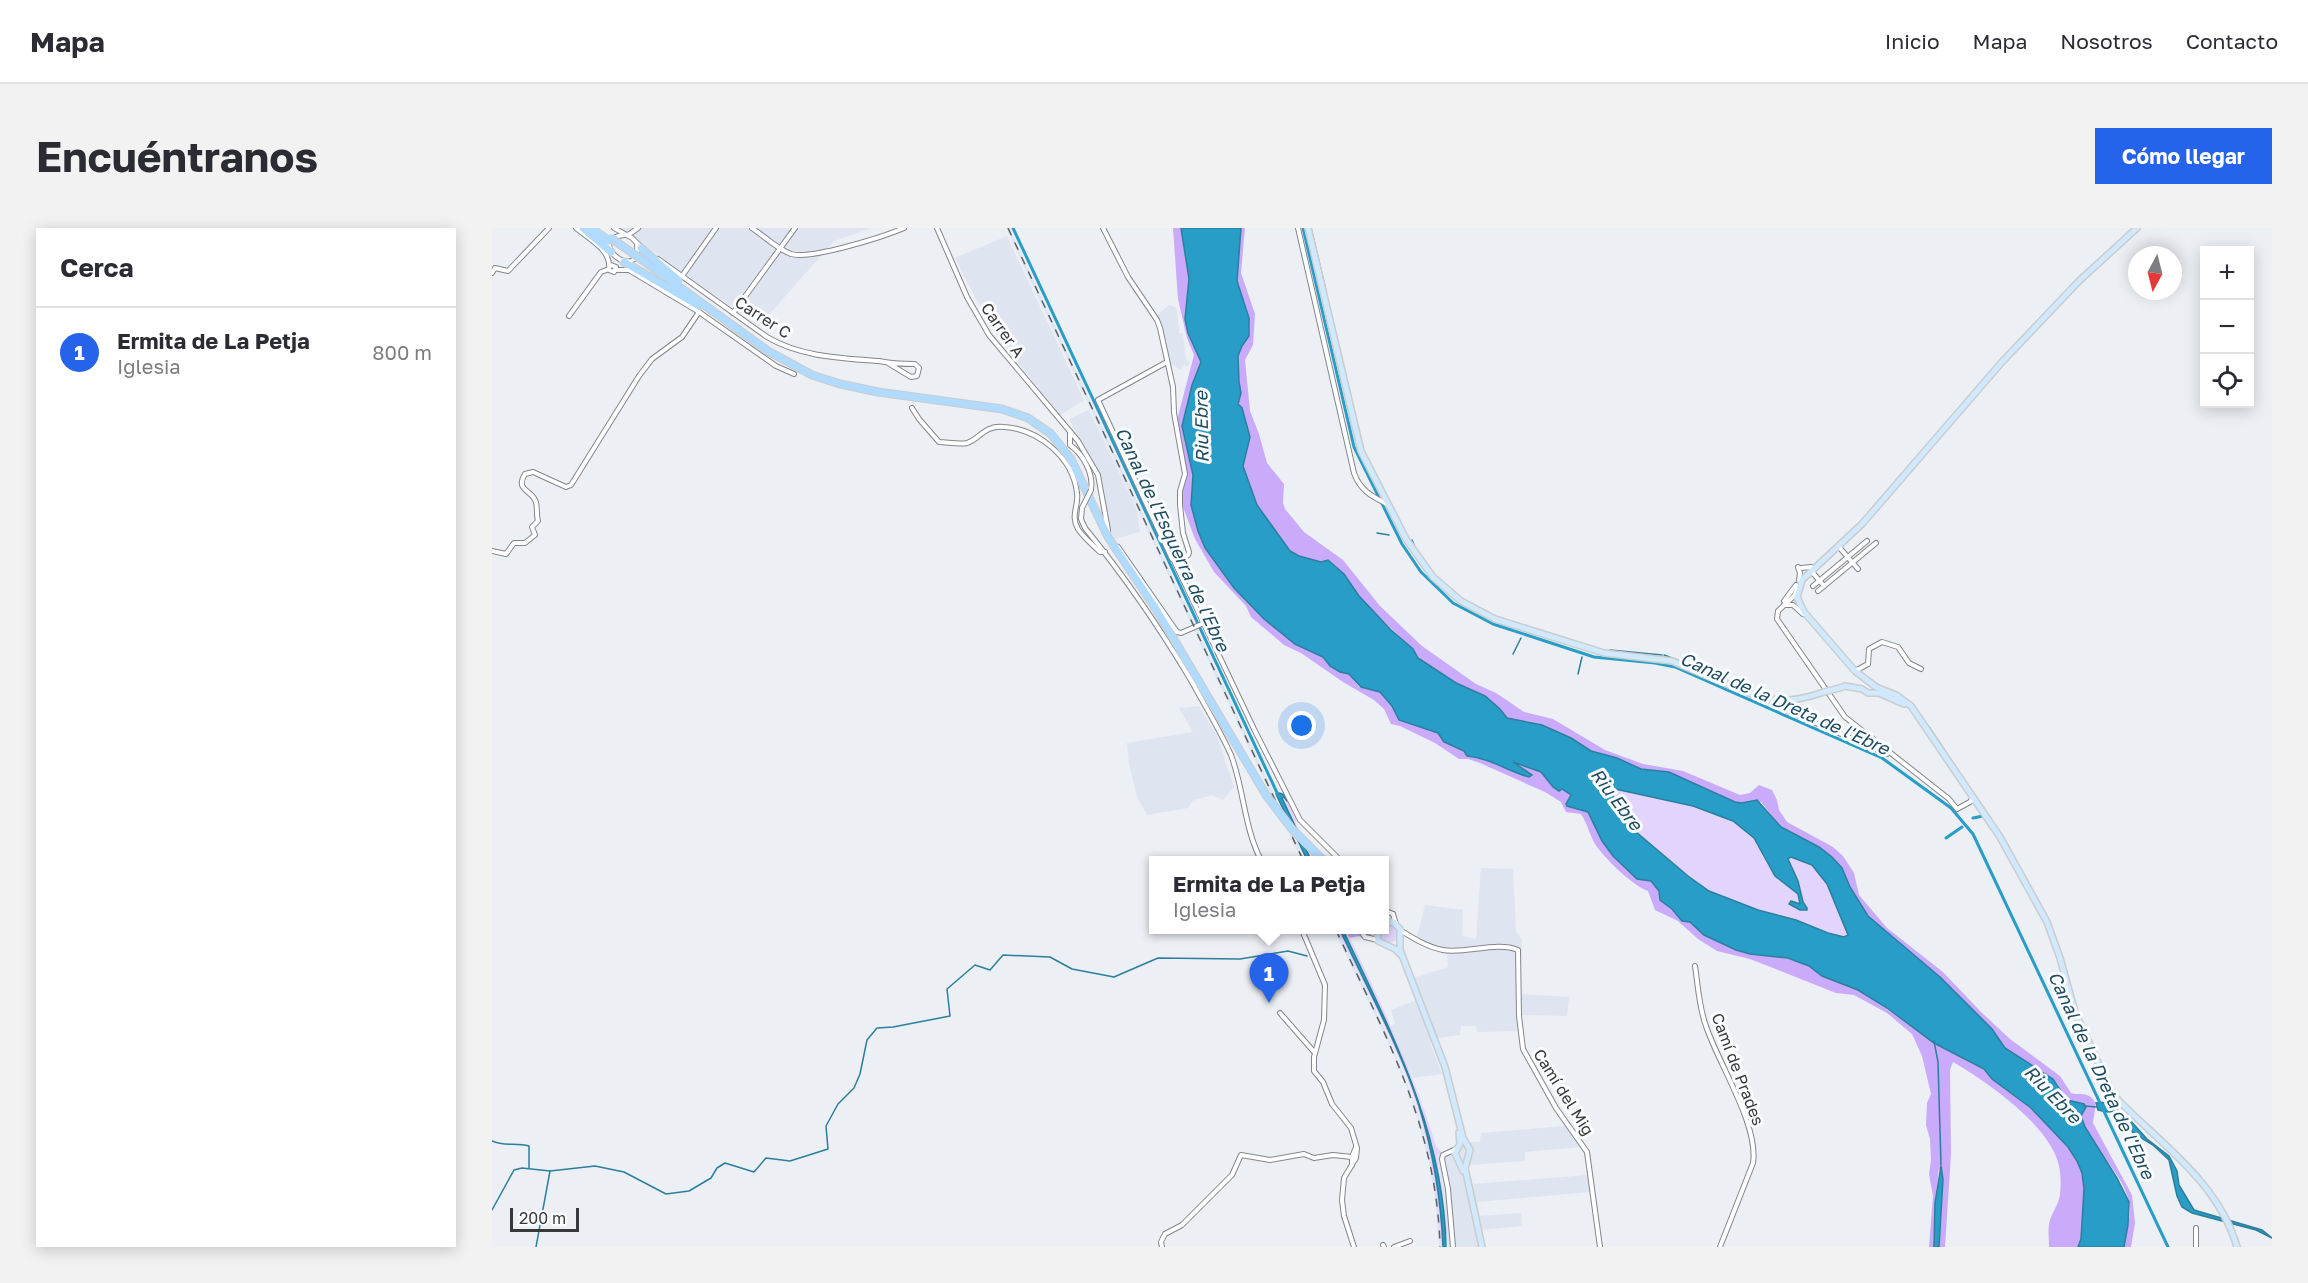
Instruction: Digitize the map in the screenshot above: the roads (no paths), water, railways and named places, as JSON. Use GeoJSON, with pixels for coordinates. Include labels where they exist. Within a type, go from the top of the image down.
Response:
{"type":"FeatureCollection","features":[{"type":"Feature","properties":{"kind":"highway"},"geometry":{"type":"LineString","coordinates":[[583,228],[612,255]]}},
{"type":"Feature","properties":{"kind":"highway"},"geometry":{"type":"LineString","coordinates":[[591,228],[612,239]]}},
{"type":"Feature","properties":{"kind":"highway"},"geometry":{"type":"LineString","coordinates":[[597,228],[700,307]]}},
{"type":"Feature","properties":{"kind":"highway"},"geometry":{"type":"LineString","coordinates":[[638,244],[700,307]]}},
{"type":"Feature","properties":{"kind":"highway"},"geometry":{"type":"LineString","coordinates":[[623,262],[700,307],[768,351],[812,375],[860,388],[1002,409],[1028,418],[1051,434],[1071,459],[1108,537],[1167,626],[1265,795],[1282,822],[1313,856]]}},
{"type":"Feature","properties":{"kind":"highway"},"geometry":{"type":"LineString","coordinates":[[1265,795],[1292,829],[1318,856]]}},
{"type":"Feature","properties":{"kind":"main road"},"geometry":{"type":"LineString","coordinates":[[1308,228],[1356,435],[1385,503],[1405,538],[1423,565],[1446,590],[1466,604],[1495,619],[1598,651],[1672,660],[1747,693],[1783,705],[1846,686],[1857,680],[1855,671]]}},
{"type":"Feature","properties":{"kind":"main road"},"geometry":{"type":"LineString","coordinates":[[1802,611],[1797,597],[1798,583],[1862,524],[2001,362],[2073,288],[2137,228]]}},
{"type":"Feature","properties":{"kind":"main road"},"geometry":{"type":"LineString","coordinates":[[1836,549],[1812,570],[1802,570],[1792,594],[1797,607],[1818,627],[1868,687]]}},
{"type":"Feature","properties":{"kind":"main road"},"geometry":{"type":"LineString","coordinates":[[1846,686],[1868,687],[1897,700],[1915,712],[1973,796],[2043,913],[2057,949],[2075,1012],[2111,1091],[2203,1183],[2227,1219],[2237,1247]]}},
{"type":"Feature","properties":{"kind":"main road"},"geometry":{"type":"LineString","coordinates":[[1389,923],[1398,927],[1401,950],[1445,1067],[1470,1152],[1465,1168],[1480,1247]]}},
{"type":"Feature","properties":{"kind":"main road"},"geometry":{"type":"LineString","coordinates":[[1377,934],[1378,940],[1397,950],[1402,958],[1415,1000],[1441,1063],[1458,1125],[1460,1139],[1457,1147],[1458,1158],[1463,1170],[1480,1247]]}},
{"type":"Feature","properties":{"kind":"main road"},"geometry":{"type":"LineString","coordinates":[[1389,946],[1400,938]]}},
{"type":"Feature","properties":{"kind":"main road"},"geometry":{"type":"LineString","coordinates":[[1457,1147],[1467,1146]]}},
{"type":"Feature","properties":{"kind":"main road"},"geometry":{"type":"LineString","coordinates":[[1458,1158],[1467,1158]]}},
{"type":"Feature","properties":{"kind":"street"},"geometry":{"type":"LineString","coordinates":[[492,273],[495,268],[508,271],[549,228]]}},
{"type":"Feature","properties":{"kind":"street"},"geometry":{"type":"LineString","coordinates":[[576,228],[604,251],[612,268]]}},
{"type":"Feature","properties":{"kind":"street"},"geometry":{"type":"LineString","coordinates":[[612,268],[611,243],[615,232],[613,228]]}},
{"type":"Feature","properties":{"kind":"street","name":"Carrer C"},"geometry":{"type":"LineString","coordinates":[[613,228],[627,235],[767,337],[797,351],[819,356],[888,363],[897,365],[915,364],[919,368],[919,373],[911,377],[888,363]]}},
{"type":"Feature","properties":{"kind":"street"},"geometry":{"type":"LineString","coordinates":[[682,276],[716,228]]}},
{"type":"Feature","properties":{"kind":"street"},"geometry":{"type":"LineString","coordinates":[[752,228],[793,254],[806,254],[851,245],[904,228]]}},
{"type":"Feature","properties":{"kind":"street"},"geometry":{"type":"LineString","coordinates":[[733,313],[795,228]]}},
{"type":"Feature","properties":{"kind":"street","name":"Carrer A"},"geometry":{"type":"LineString","coordinates":[[937,228],[967,297],[989,335],[1070,432],[1077,447]]}},
{"type":"Feature","properties":{"kind":"street"},"geometry":{"type":"LineString","coordinates":[[1103,228],[1133,286],[1157,320],[1174,393],[1174,414],[1185,474],[1180,491],[1180,505],[1183,533],[1189,552],[1175,561]]}},
{"type":"Feature","properties":{"kind":"street"},"geometry":{"type":"LineString","coordinates":[[1298,228],[1356,480],[1361,488],[1385,503]]}},
{"type":"Feature","properties":{"kind":"street"},"geometry":{"type":"LineString","coordinates":[[569,316],[601,272],[635,256],[638,229],[612,239]]}},
{"type":"Feature","properties":{"kind":"street"},"geometry":{"type":"LineString","coordinates":[[612,255],[623,262]]}},
{"type":"Feature","properties":{"kind":"street"},"geometry":{"type":"LineString","coordinates":[[612,268],[629,270],[700,307],[776,366],[794,374]]}},
{"type":"Feature","properties":{"kind":"street"},"geometry":{"type":"LineString","coordinates":[[492,551],[506,554],[514,543],[525,543],[535,535],[532,527],[538,521],[536,500],[524,488],[522,481],[525,474],[533,472],[566,487],[571,485],[639,376],[652,359],[682,336],[700,307]]}},
{"type":"Feature","properties":{"kind":"street"},"geometry":{"type":"LineString","coordinates":[[1167,362],[1098,400],[1172,559],[1175,561],[1201,624],[1300,820],[1335,856]]}},
{"type":"Feature","properties":{"kind":"street"},"geometry":{"type":"LineString","coordinates":[[912,408],[939,442],[968,443],[980,433],[1001,426],[1025,432],[1052,447],[1061,456],[1075,484],[1078,496],[1073,516],[1078,530],[1100,552],[1106,552]]}},
{"type":"Feature","properties":{"kind":"street"},"geometry":{"type":"LineString","coordinates":[[1077,447],[1087,456],[1098,475],[1107,528],[1177,632],[1180,633],[1201,624]]}},
{"type":"Feature","properties":{"kind":"street"},"geometry":{"type":"LineString","coordinates":[[1077,447],[1091,478],[1090,490],[1082,508],[1083,524],[1106,552],[1169,643],[1221,735],[1235,767],[1253,841],[1260,856]]}},
{"type":"Feature","properties":{"kind":"street"},"geometry":{"type":"LineString","coordinates":[[1077,447],[1087,456]]}},
{"type":"Feature","properties":{"kind":"street"},"geometry":{"type":"LineString","coordinates":[[1813,586],[1867,541]]}},
{"type":"Feature","properties":{"kind":"street"},"geometry":{"type":"LineString","coordinates":[[1818,591],[1876,543]]}},
{"type":"Feature","properties":{"kind":"street"},"geometry":{"type":"LineString","coordinates":[[1836,549],[1858,569]]}},
{"type":"Feature","properties":{"kind":"street"},"geometry":{"type":"LineString","coordinates":[[1802,570],[1819,566],[1830,580]]}},
{"type":"Feature","properties":{"kind":"street"},"geometry":{"type":"LineString","coordinates":[[1812,570],[1824,586]]}},
{"type":"Feature","properties":{"kind":"street"},"geometry":{"type":"LineString","coordinates":[[1792,594],[1781,607],[1777,619],[1845,717],[1958,809],[1971,801],[1973,796]]}},
{"type":"Feature","properties":{"kind":"street"},"geometry":{"type":"LineString","coordinates":[[1781,607],[1791,604],[1802,611]]}},
{"type":"Feature","properties":{"kind":"street"},"geometry":{"type":"LineString","coordinates":[[1855,671],[1868,664],[1869,649],[1882,642],[1895,645],[1909,663],[1921,669]]}},
{"type":"Feature","properties":{"kind":"street"},"geometry":{"type":"LineString","coordinates":[[1783,705],[1893,756]]}},
{"type":"Feature","properties":{"kind":"street"},"geometry":{"type":"LineString","coordinates":[[1389,912],[1393,914],[1398,927],[1411,937]]}},
{"type":"Feature","properties":{"kind":"street"},"geometry":{"type":"LineString","coordinates":[[1389,920],[1393,914]]}},
{"type":"Feature","properties":{"kind":"street"},"geometry":{"type":"LineString","coordinates":[[1304,934],[1325,985],[1324,1020],[1315,1053],[1314,1071],[1323,1082],[1332,1104],[1351,1128],[1357,1146],[1356,1158],[1344,1178],[1342,1200],[1344,1216],[1354,1247]]}},
{"type":"Feature","properties":{"kind":"street"},"geometry":{"type":"LineString","coordinates":[[1362,934],[1378,940]]}},
{"type":"Feature","properties":{"kind":"street"},"geometry":{"type":"LineString","coordinates":[[1368,937],[1372,934]]}},
{"type":"Feature","properties":{"kind":"street"},"geometry":{"type":"LineString","coordinates":[[1400,938],[1406,935],[1411,937]]}},
{"type":"Feature","properties":{"kind":"street","name":"Camí del Mig"},"geometry":{"type":"LineString","coordinates":[[1411,937],[1443,950],[1476,948],[1518,950],[1519,1016],[1523,1049],[1556,1108],[1587,1152],[1600,1247]]}},
{"type":"Feature","properties":{"kind":"street","name":"Camí de Prades"},"geometry":{"type":"LineString","coordinates":[[1695,966],[1705,1024],[1743,1112],[1753,1148],[1753,1163],[1720,1247]]}},
{"type":"Feature","properties":{"kind":"street"},"geometry":{"type":"LineString","coordinates":[[1280,1013],[1315,1053]]}},
{"type":"Feature","properties":{"kind":"street"},"geometry":{"type":"LineString","coordinates":[[1352,1166],[1352,1157],[1357,1146]]}},
{"type":"Feature","properties":{"kind":"street"},"geometry":{"type":"LineString","coordinates":[[1453,1247],[1448,1189],[1442,1159],[1443,1155],[1449,1154],[1457,1147]]}},
{"type":"Feature","properties":{"kind":"street"},"geometry":{"type":"LineString","coordinates":[[1162,1247],[1161,1242],[1165,1234],[1182,1225],[1232,1175],[1241,1155],[1270,1160],[1304,1154],[1314,1158],[1333,1155],[1352,1157]]}},
{"type":"Feature","properties":{"kind":"street"},"geometry":{"type":"LineString","coordinates":[[1449,1154],[1458,1158]]}},
{"type":"Feature","properties":{"kind":"street"},"geometry":{"type":"LineString","coordinates":[[2196,1228],[2196,1247]]}},
{"type":"Feature","properties":{"kind":"street"},"geometry":{"type":"LineString","coordinates":[[1394,1247],[1410,1241]]}},
{"type":"Feature","properties":{"kind":"water","name":"Riu Ebre"},"geometry":{"type":"Polygon","coordinates":[[[1181,228],[1241,228],[1237,281],[1249,318],[1249,336],[1238,356],[1241,393],[1238,404],[1242,408],[1250,437],[1243,466],[1257,505],[1290,551],[1321,562],[1328,560],[1344,574],[1359,596],[1391,630],[1413,649],[1418,658],[1456,683],[1485,696],[1507,718],[1542,725],[1571,738],[1591,751],[1617,758],[1641,769],[1669,772],[1735,802],[1757,800],[1781,827],[1819,847],[1832,857],[1842,868],[1850,887],[1868,916],[1940,977],[1992,1029],[2005,1048],[2053,1079],[2067,1100],[2084,1104],[2086,1107],[2081,1116],[2085,1127],[2129,1202],[2124,1247],[2078,1247],[2081,1239],[2084,1189],[2082,1173],[2077,1161],[2068,1147],[2031,1108],[1992,1079],[1984,1069],[1934,1043],[1887,1008],[1858,990],[1822,976],[1809,966],[1788,958],[1750,954],[1736,950],[1704,935],[1690,922],[1682,921],[1660,900],[1659,891],[1651,881],[1637,879],[1613,856],[1602,841],[1588,812],[1567,806],[1571,795],[1562,789],[1559,791],[1553,787],[1541,772],[1513,762],[1532,775],[1529,777],[1483,759],[1467,756],[1464,751],[1444,742],[1438,733],[1399,720],[1392,706],[1380,692],[1361,687],[1349,674],[1330,666],[1323,657],[1295,644],[1264,619],[1234,588],[1205,548],[1191,505],[1193,475],[1182,426],[1192,385],[1201,362],[1188,333],[1185,319],[1189,279],[1181,228]],[[1615,789],[1613,793],[1614,800],[1635,831],[1709,891],[1828,933],[1844,937],[1848,935],[1827,884],[1812,865],[1791,857],[1788,859],[1807,908],[1807,910],[1800,910],[1789,904],[1791,901],[1800,904],[1798,894],[1775,876],[1754,838],[1733,821],[1693,806],[1615,789]]]}},
{"type":"Feature","properties":{"kind":"water"},"geometry":{"type":"Polygon","coordinates":[[[1276,794],[1285,795],[1288,798],[1287,801],[1284,797],[1282,798],[1309,856],[1305,856],[1276,794]]]}},
{"type":"Feature","properties":{"kind":"water"},"geometry":{"type":"Polygon","coordinates":[[[1342,934],[1345,934],[1379,1006],[1412,1083],[1425,1123],[1436,1163],[1443,1204],[1446,1247],[1443,1247],[1438,1193],[1424,1123],[1393,1039],[1342,934]]]}},
{"type":"Feature","properties":{"kind":"water"},"geometry":{"type":"Polygon","coordinates":[[[2108,1102],[2129,1119],[2147,1139],[2169,1156],[2177,1171],[2179,1185],[2194,1210],[2262,1230],[2272,1238],[2256,1230],[2192,1213],[2182,1207],[2177,1196],[2169,1160],[2153,1145],[2133,1133],[2124,1119],[2115,1111],[2098,1110],[2096,1103],[2108,1102]]]}},
{"type":"Feature","properties":{"kind":"water"},"geometry":{"type":"Polygon","coordinates":[[[1941,1166],[1943,1179],[1939,1247],[1934,1247],[1935,1203],[1941,1166]]]}},
{"type":"Feature","properties":{"kind":"waterway","name":"Canal de l'Esquerra de l'Ebre"},"geometry":{"type":"LineString","coordinates":[[1013,228],[1279,797]]}},
{"type":"Feature","properties":{"kind":"waterway","name":"Canal de la Dreta de l'Ebre"},"geometry":{"type":"LineString","coordinates":[[1303,228],[1354,447],[1402,544],[1421,572],[1453,603],[1493,624],[1594,657],[1675,667],[1882,758],[1951,808],[1973,834],[2168,1247]]}},
{"type":"Feature","properties":{"kind":"waterway"},"geometry":{"type":"LineString","coordinates":[[1311,228],[1326,291]]}},
{"type":"Feature","properties":{"kind":"waterway"},"geometry":{"type":"LineString","coordinates":[[1377,533],[1389,535]]}},
{"type":"Feature","properties":{"kind":"waterway"},"geometry":{"type":"LineString","coordinates":[[1412,540],[1415,547]]}},
{"type":"Feature","properties":{"kind":"waterway"},"geometry":{"type":"LineString","coordinates":[[1498,617],[1528,627]]}},
{"type":"Feature","properties":{"kind":"waterway"},"geometry":{"type":"LineString","coordinates":[[1513,654],[1521,638]]}},
{"type":"Feature","properties":{"kind":"waterway"},"geometry":{"type":"LineString","coordinates":[[1610,650],[1662,655]]}},
{"type":"Feature","properties":{"kind":"waterway"},"geometry":{"type":"LineString","coordinates":[[1664,655],[1701,669]]}},
{"type":"Feature","properties":{"kind":"waterway"},"geometry":{"type":"LineString","coordinates":[[1578,674],[1582,657]]}},
{"type":"Feature","properties":{"kind":"waterway"},"geometry":{"type":"LineString","coordinates":[[1703,670],[1718,677]]}},
{"type":"Feature","properties":{"kind":"waterway"},"geometry":{"type":"LineString","coordinates":[[1721,678],[1746,689]]}},
{"type":"Feature","properties":{"kind":"waterway"},"geometry":{"type":"LineString","coordinates":[[1753,692],[1767,696]]}},
{"type":"Feature","properties":{"kind":"waterway"},"geometry":{"type":"LineString","coordinates":[[1929,727],[1945,751]]}},
{"type":"Feature","properties":{"kind":"waterway"},"geometry":{"type":"LineString","coordinates":[[1951,760],[1957,769]]}},
{"type":"Feature","properties":{"kind":"waterway"},"geometry":{"type":"LineString","coordinates":[[1973,818],[1983,816]]}},
{"type":"Feature","properties":{"kind":"waterway"},"geometry":{"type":"LineString","coordinates":[[1946,838],[1962,827]]}},
{"type":"Feature","properties":{"kind":"waterway"},"geometry":{"type":"LineString","coordinates":[[1998,830],[2009,847]]}},
{"type":"Feature","properties":{"kind":"waterway"},"geometry":{"type":"LineString","coordinates":[[536,1247],[550,1171],[595,1166],[624,1172],[666,1194],[689,1191],[711,1178],[717,1168],[725,1163],[754,1172],[766,1158],[790,1161],[828,1149],[826,1126],[838,1104],[854,1088],[860,1074],[867,1040],[877,1028],[950,1016],[947,989],[975,965],[990,970],[1003,955],[1050,957],[1072,969],[1114,977],[1158,958],[1240,959],[1288,951],[1307,956]]}},
{"type":"Feature","properties":{"kind":"waterway"},"geometry":{"type":"LineString","coordinates":[[1934,1041],[1938,1062],[1941,1165]]}},
{"type":"Feature","properties":{"kind":"waterway","name":"Riu Ebre"},"geometry":{"type":"LineString","coordinates":[[2084,1106],[2097,1107]]}},
{"type":"Feature","properties":{"kind":"waterway"},"geometry":{"type":"LineString","coordinates":[[492,1141],[529,1146],[529,1168]]}},
{"type":"Feature","properties":{"kind":"waterway"},"geometry":{"type":"LineString","coordinates":[[492,1210],[514,1170],[522,1168],[550,1171]]}},
{"type":"Feature","properties":{"kind":"railway"},"geometry":{"type":"LineString","coordinates":[[1008,228],[1301,856]]}},
{"type":"Feature","properties":{"kind":"railway"},"geometry":{"type":"LineString","coordinates":[[1338,934],[1390,1045],[1419,1122],[1437,1203],[1440,1247]]}},
{"type":"Feature","properties":{"kind":"place","name":"Ermita de La Petja"},"geometry":{"type":"Point","coordinates":[1269,1003]}}]}
